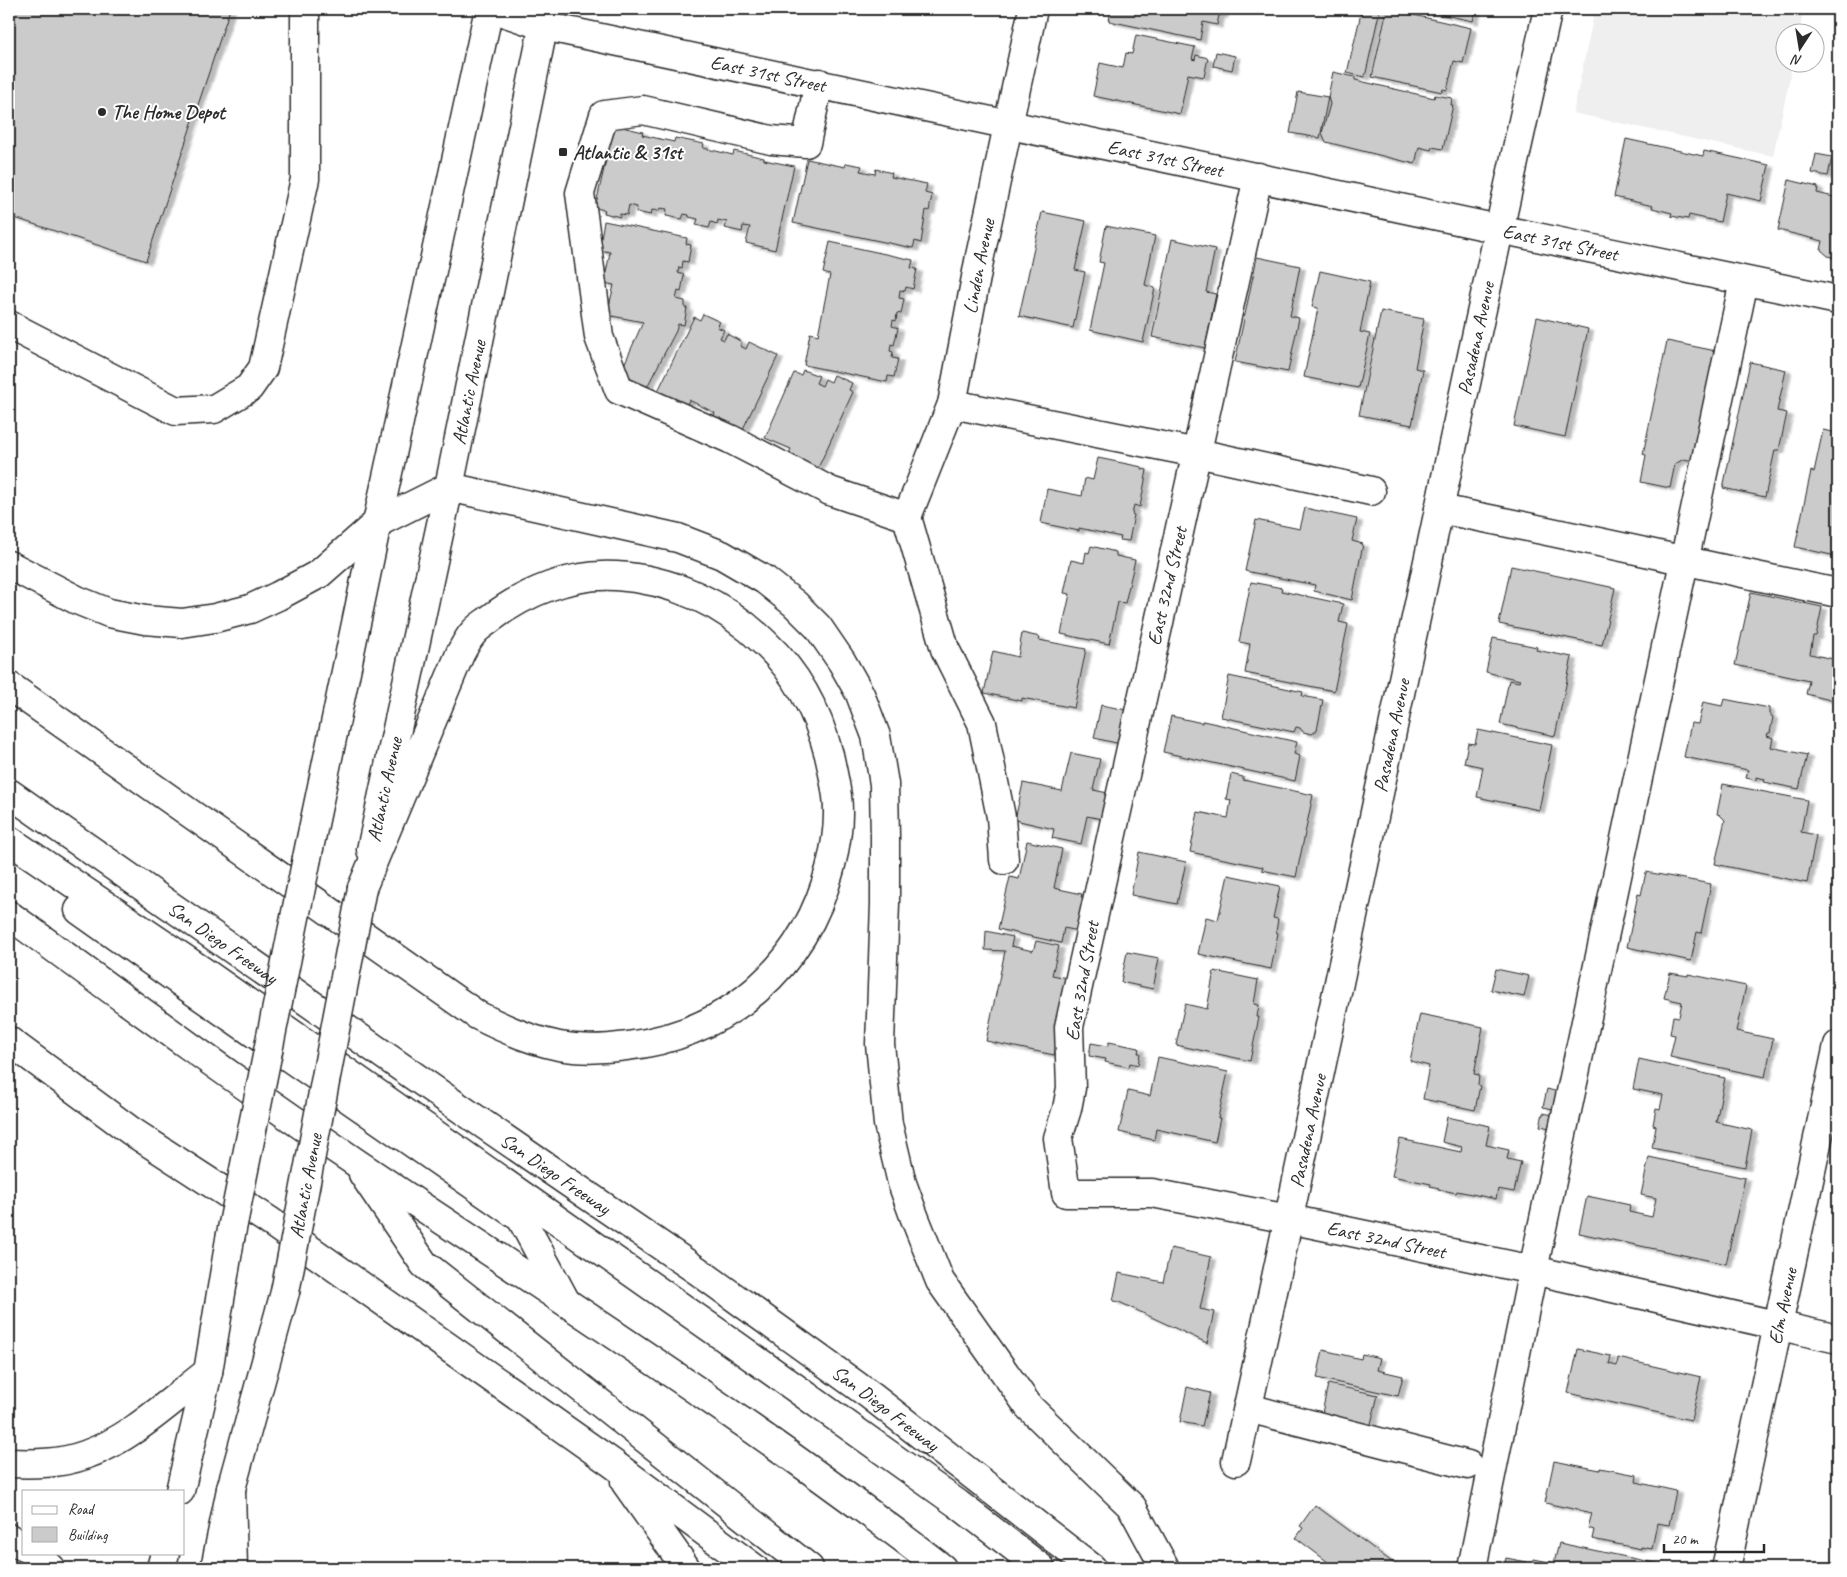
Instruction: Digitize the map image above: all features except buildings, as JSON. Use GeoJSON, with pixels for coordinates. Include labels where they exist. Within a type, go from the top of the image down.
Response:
{"type":"FeatureCollection","features":[{"type":"Feature","properties":{"kind":"main road"},"geometry":{"type":"LineString","coordinates":[[9,326],[176,411],[214,409],[249,388],[263,368],[305,179],[306,9]]}},
{"type":"Feature","properties":{"kind":"main road"},"geometry":{"type":"LineString","coordinates":[[180,1490],[208,1372],[230,1239],[307,858],[377,523],[489,9]]}},
{"type":"Feature","properties":{"kind":"main road","name":"East 31st Street"},"geometry":{"type":"LineString","coordinates":[[494,9],[546,17],[819,83],[1498,230],[1838,300]]}},
{"type":"Feature","properties":{"kind":"main road","name":"Linden Avenue"},"geometry":{"type":"LineString","coordinates":[[907,518],[952,404],[980,256],[1033,9]]}},
{"type":"Feature","properties":{"kind":"main road","name":"Pasadena Avenue"},"geometry":{"type":"LineString","coordinates":[[1236,1461],[1498,230],[1548,9]]}},
{"type":"Feature","properties":{"kind":"main road","name":"Atlantic Avenue"},"geometry":{"type":"LineString","coordinates":[[215,1568],[231,1489],[285,1292],[362,888],[546,17]]}},
{"type":"Feature","properties":{"kind":"main road"},"geometry":{"type":"LineString","coordinates":[[819,83],[806,143],[771,140],[643,110],[604,115],[580,193],[599,337],[619,390],[730,439],[830,491],[907,518],[946,649],[982,722],[1001,817],[1004,860]]}},
{"type":"Feature","properties":{"kind":"main road","name":"East 32nd Street"},"geometry":{"type":"LineString","coordinates":[[1258,177],[1069,1027],[1071,1088],[1058,1138],[1066,1194],[1152,1193],[1289,1219],[1533,1270],[1838,1339]]}},
{"type":"Feature","properties":{"kind":"main road"},"geometry":{"type":"LineString","coordinates":[[1472,1568],[1533,1270],[1744,281]]}},
{"type":"Feature","properties":{"kind":"main road"},"geometry":{"type":"LineString","coordinates":[[952,404],[1197,453],[1371,491]]}},
{"type":"Feature","properties":{"kind":"main road"},"geometry":{"type":"LineString","coordinates":[[9,565],[77,600],[109,613],[144,620],[182,622],[215,618],[250,609],[319,574],[377,523],[448,487],[678,538],[722,555],[766,580],[795,604],[818,627],[842,662],[860,694],[876,736],[884,784],[885,903],[880,1044],[888,1124],[902,1183],[914,1216],[940,1281],[1029,1407],[1132,1507],[1166,1568]]}},
{"type":"Feature","properties":{"kind":"main road"},"geometry":{"type":"LineString","coordinates":[[1439,509],[1838,593]]}},
{"type":"Feature","properties":{"kind":"main road"},"geometry":{"type":"LineString","coordinates":[[9,686],[477,1015],[509,1032],[534,1040],[561,1046],[589,1049],[646,1044],[674,1037],[702,1026],[750,996],[787,959],[816,909],[825,887],[832,859],[837,826],[837,798],[824,737],[811,705],[776,653],[732,615],[684,590],[630,576],[601,575],[566,581],[537,591],[504,608],[473,632],[460,654],[362,888]]}},
{"type":"Feature","properties":{"kind":"main road","name":"San Diego Freeway"},"geometry":{"type":"LineString","coordinates":[[9,792],[454,1104],[706,1277],[871,1396],[1092,1568]]}},
{"type":"Feature","properties":{"kind":"main road"},"geometry":{"type":"LineString","coordinates":[[9,840],[212,978],[730,1341],[958,1504],[1041,1568]]}},
{"type":"Feature","properties":{"kind":"main road"},"geometry":{"type":"LineString","coordinates":[[9,860],[189,988],[521,1218],[567,1303]]}},
{"type":"Feature","properties":{"kind":"main road"},"geometry":{"type":"LineString","coordinates":[[9,915],[223,1071],[714,1402],[890,1527],[942,1568]]}},
{"type":"Feature","properties":{"kind":"main road"},"geometry":{"type":"LineString","coordinates":[[9,1041],[130,1131],[268,1220],[612,1463],[754,1568]]}},
{"type":"Feature","properties":{"kind":"main road","name":"Elm Avenue"},"geometry":{"type":"LineString","coordinates":[[1726,1568],[1838,1045]]}},
{"type":"Feature","properties":{"kind":"main road"},"geometry":{"type":"LineString","coordinates":[[356,1162],[424,1264],[809,1568]]}},
{"type":"Feature","properties":{"kind":"main road"},"geometry":{"type":"LineString","coordinates":[[9,1463],[46,1464],[84,1456],[113,1443],[208,1372]]}},
{"type":"Feature","properties":{"kind":"main road"},"geometry":{"type":"LineString","coordinates":[[1248,1408],[1468,1465]]}},
{"type":"Feature","properties":{"kind":"main road"},"geometry":{"type":"LineString","coordinates":[[612,1463],[686,1568]]}},
{"type":"Feature","properties":{"kind":"main road"},"geometry":{"type":"LineString","coordinates":[[231,1489],[233,1568]]}},
{"type":"Feature","properties":{"kind":"main road"},"geometry":{"type":"LineString","coordinates":[[9,1538],[22,1546]]}},
{"type":"Feature","properties":{"kind":"main road"},"geometry":{"type":"LineString","coordinates":[[34,1554],[51,1568]]}},
{"type":"Feature","properties":{"kind":"main road"},"geometry":{"type":"LineString","coordinates":[[161,1568],[165,1554]]}},
{"type":"Feature","properties":{"kind":"shaded area"},"geometry":{"type":"Polygon","coordinates":[[[1595,9],[1804,9],[1801,22],[1774,22],[1774,72],[1791,72],[1773,156],[1573,113],[1595,9]]]}},
{"type":"Feature","properties":{"kind":"place","name":"The Home Depot"},"geometry":{"type":"Point","coordinates":[102,112]}},
{"type":"Feature","properties":{"kind":"place","name":"Atlantic & 31st"},"geometry":{"type":"Point","coordinates":[563,152]}}]}
